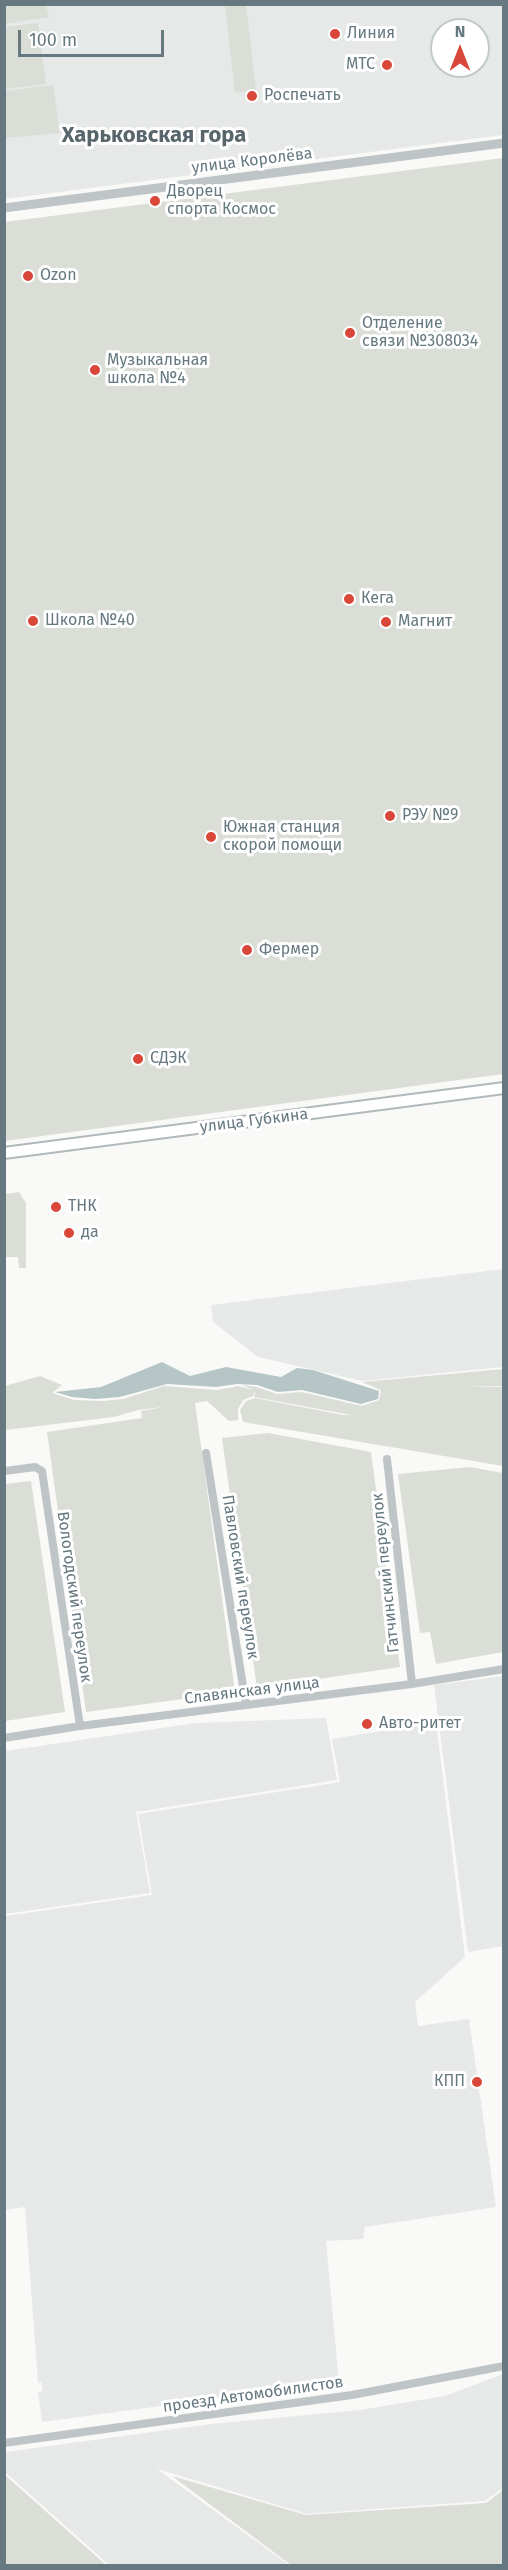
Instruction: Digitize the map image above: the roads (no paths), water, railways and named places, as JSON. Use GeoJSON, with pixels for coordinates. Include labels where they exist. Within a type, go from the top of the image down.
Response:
{"type":"FeatureCollection","features":[{"type":"Feature","properties":{"kind":"main road","name":"улица Губкина"},"geometry":{"type":"LineString","coordinates":[[4,1153],[504,1088]]}},
{"type":"Feature","properties":{"kind":"street","name":"улица Королёва"},"geometry":{"type":"LineString","coordinates":[[4,208],[504,143]]}},
{"type":"Feature","properties":{"kind":"street","name":"Павловский переулок"},"geometry":{"type":"LineString","coordinates":[[206,1452],[246,1705]]}},
{"type":"Feature","properties":{"kind":"street","name":"Гатчинский переулок"},"geometry":{"type":"LineString","coordinates":[[387,1459],[412,1684]]}},
{"type":"Feature","properties":{"kind":"street","name":"Вологодский переулок"},"geometry":{"type":"LineString","coordinates":[[4,1472],[35,1467],[42,1471],[80,1726]]}},
{"type":"Feature","properties":{"kind":"street","name":"Славянская улица"},"geometry":{"type":"LineString","coordinates":[[4,1738],[80,1726],[412,1684],[504,1669]]}},
{"type":"Feature","properties":{"kind":"street","name":"проезд Автомобилистов"},"geometry":{"type":"LineString","coordinates":[[4,2443],[352,2395],[504,2366]]}},
{"type":"Feature","properties":{"kind":"place","name":"Линия"},"geometry":{"type":"Point","coordinates":[335,34]}},
{"type":"Feature","properties":{"kind":"place","name":"МТС"},"geometry":{"type":"Point","coordinates":[387,65]}},
{"type":"Feature","properties":{"kind":"place","name":"Роспечать"},"geometry":{"type":"Point","coordinates":[252,96]}},
{"type":"Feature","properties":{"kind":"place","name":"Дворец спорта Космос"},"geometry":{"type":"Point","coordinates":[155,201]}},
{"type":"Feature","properties":{"kind":"place","name":"Ozon"},"geometry":{"type":"Point","coordinates":[28,276]}},
{"type":"Feature","properties":{"kind":"place","name":"Отделение связи №308034"},"geometry":{"type":"Point","coordinates":[350,333]}},
{"type":"Feature","properties":{"kind":"place","name":"Музыкальная школа №4"},"geometry":{"type":"Point","coordinates":[95,370]}},
{"type":"Feature","properties":{"kind":"place","name":"Кега"},"geometry":{"type":"Point","coordinates":[349,599]}},
{"type":"Feature","properties":{"kind":"place","name":"Школа №40"},"geometry":{"type":"Point","coordinates":[33,621]}},
{"type":"Feature","properties":{"kind":"place","name":"Магнит"},"geometry":{"type":"Point","coordinates":[386,622]}},
{"type":"Feature","properties":{"kind":"place","name":"РЭУ №9"},"geometry":{"type":"Point","coordinates":[390,816]}},
{"type":"Feature","properties":{"kind":"place","name":"Южная станция скорой помощи"},"geometry":{"type":"Point","coordinates":[211,837]}},
{"type":"Feature","properties":{"kind":"place","name":"Фермер"},"geometry":{"type":"Point","coordinates":[247,950]}},
{"type":"Feature","properties":{"kind":"place","name":"СДЭК"},"geometry":{"type":"Point","coordinates":[138,1059]}},
{"type":"Feature","properties":{"kind":"place","name":"ТНК"},"geometry":{"type":"Point","coordinates":[56,1207]}},
{"type":"Feature","properties":{"kind":"place","name":"да"},"geometry":{"type":"Point","coordinates":[69,1233]}},
{"type":"Feature","properties":{"kind":"place","name":"Авто-ритет"},"geometry":{"type":"Point","coordinates":[367,1724]}},
{"type":"Feature","properties":{"kind":"place","name":"КПП"},"geometry":{"type":"Point","coordinates":[477,2082]}},
{"type":"Feature","properties":{"kind":"district","name":"Харьковская гора"},"geometry":{"type":"Point","coordinates":[154,136]}}]}
